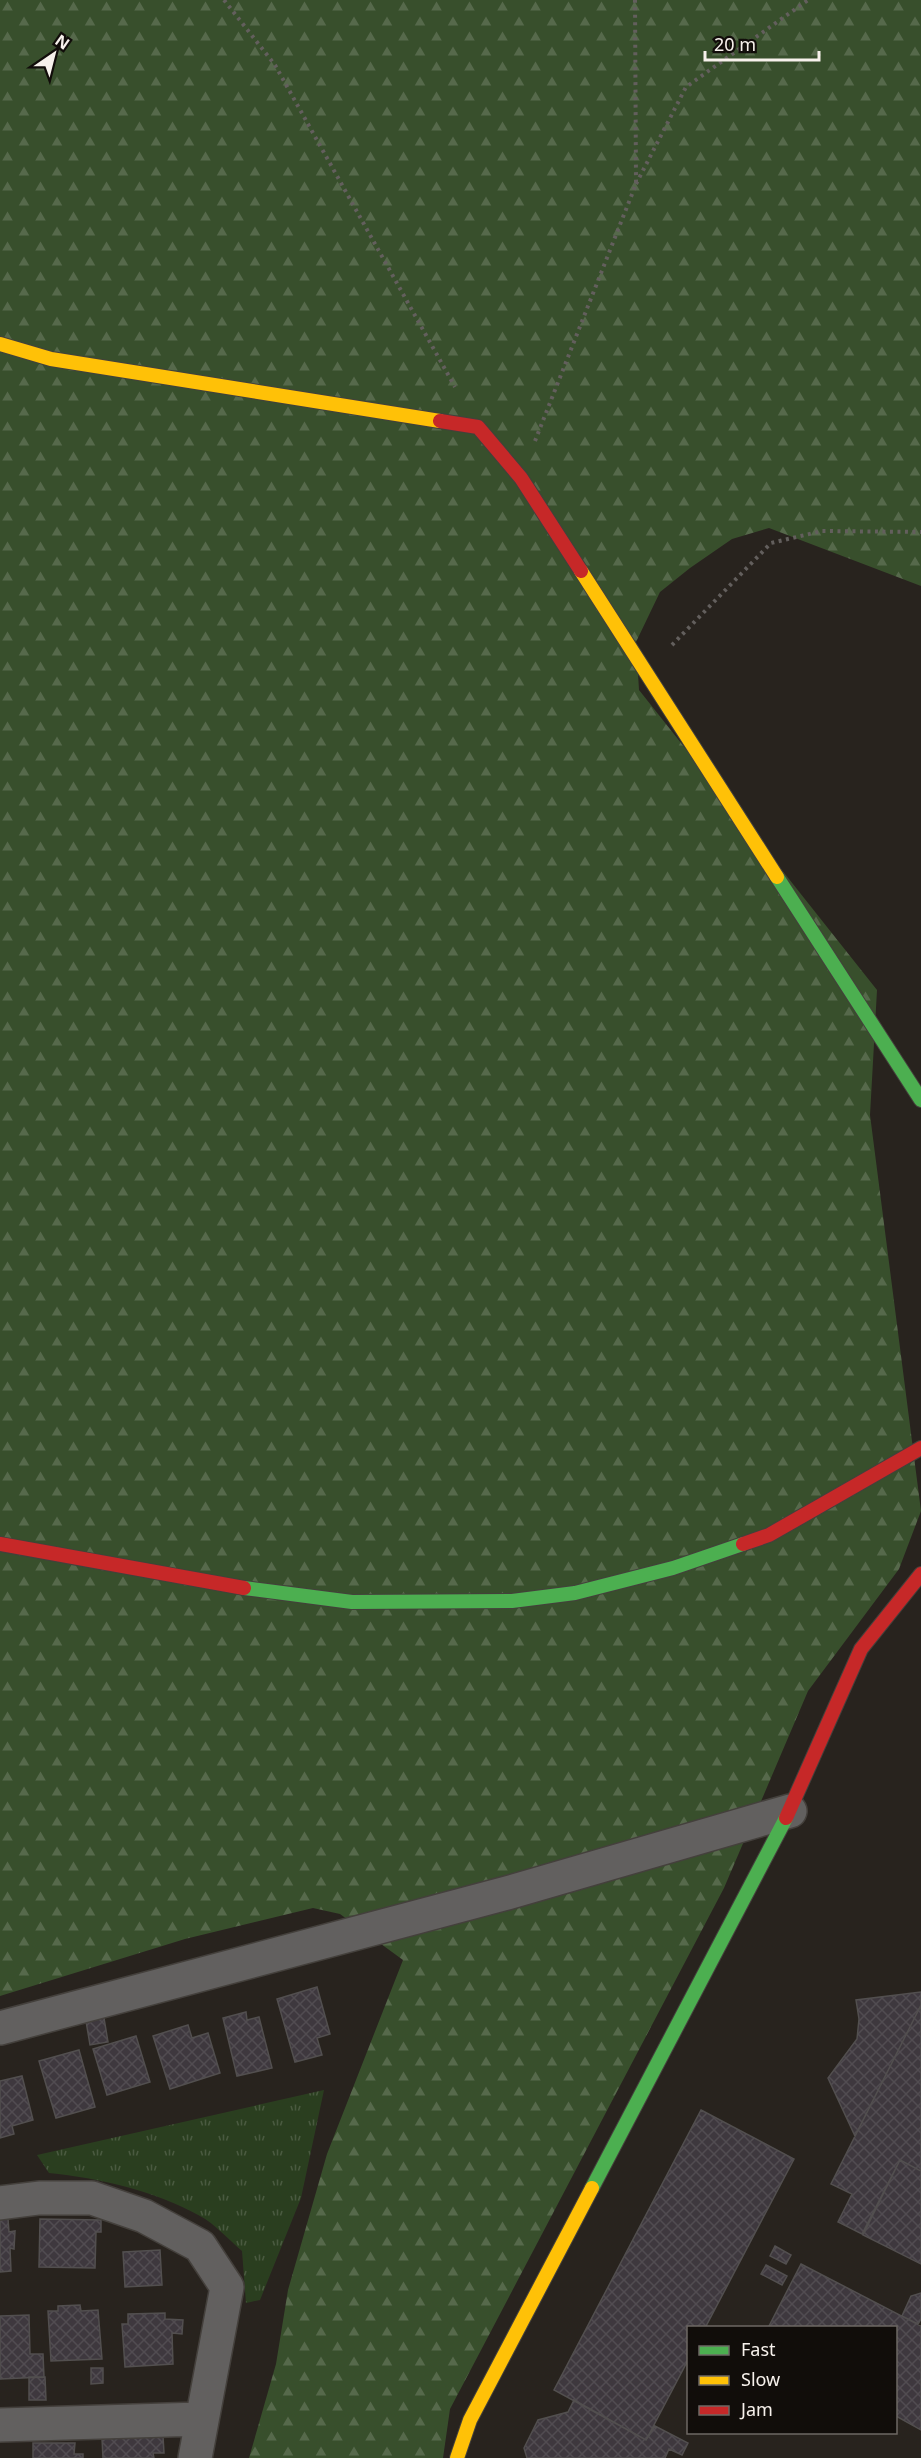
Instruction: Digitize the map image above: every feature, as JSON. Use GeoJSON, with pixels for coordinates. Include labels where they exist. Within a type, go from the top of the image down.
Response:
{"type":"FeatureCollection","features":[{"type":"Feature","properties":{"kind":"street"},"geometry":{"type":"LineString","coordinates":[[0,344],[51,359],[478,427],[521,478],[921,1100]]}},
{"type":"Feature","properties":{"kind":"street"},"geometry":{"type":"LineString","coordinates":[[0,1544],[267,1592],[352,1602],[424,1603],[512,1600],[575,1593],[673,1568],[769,1535],[921,1448]]}},
{"type":"Feature","properties":{"kind":"street"},"geometry":{"type":"LineString","coordinates":[[457,2458],[470,2420],[790,1811],[861,1649],[921,1574]]}},
{"type":"Feature","properties":{"kind":"street"},"geometry":{"type":"LineString","coordinates":[[0,2028],[507,1893],[790,1811]]}},
{"type":"Feature","properties":{"kind":"street"},"geometry":{"type":"LineString","coordinates":[[0,2203],[39,2198],[92,2198],[144,2216],[200,2246],[227,2287],[195,2458]]}},
{"type":"Feature","properties":{"kind":"street"},"geometry":{"type":"LineString","coordinates":[[0,2425],[201,2420]]}},
{"type":"Feature","properties":{"kind":"path"},"geometry":{"type":"LineString","coordinates":[[224,0],[275,65],[478,427]]}},
{"type":"Feature","properties":{"kind":"path"},"geometry":{"type":"LineString","coordinates":[[635,0],[636,184]]}},
{"type":"Feature","properties":{"kind":"path"},"geometry":{"type":"LineString","coordinates":[[521,478],[636,184],[686,87],[808,0]]}},
{"type":"Feature","properties":{"kind":"path"},"geometry":{"type":"LineString","coordinates":[[647,671],[771,543],[822,531],[921,532]]}},
{"type":"Feature","properties":{"kind":"green space"},"geometry":{"type":"Polygon","coordinates":[[[0,0],[921,0],[921,586],[769,528],[732,539],[660,592],[636,642],[639,690],[877,990],[870,1115],[921,1511],[899,1569],[808,1691],[724,1888],[450,2409],[443,2458],[249,2458],[276,2364],[288,2290],[327,2154],[403,1960],[340,1914],[313,1908],[185,1939],[0,1996],[0,0]]]}},
{"type":"Feature","properties":{"kind":"green space"},"geometry":{"type":"Polygon","coordinates":[[[324,2090],[301,2198],[260,2300],[246,2303],[242,2251],[206,2219],[165,2199],[127,2187],[88,2178],[49,2173],[37,2155],[324,2090]]]}},
{"type":"Feature","properties":{"kind":"building"},"geometry":{"type":"Polygon","coordinates":[[[317,1987],[330,2034],[317,2038],[322,2055],[295,2062],[277,1999],[317,1987]]]}},
{"type":"Feature","properties":{"kind":"building"},"geometry":{"type":"Polygon","coordinates":[[[921,1992],[921,2005],[855,2136],[828,2078],[857,2039],[859,2019],[856,2000],[921,1992]]]}},
{"type":"Feature","properties":{"kind":"building"},"geometry":{"type":"Polygon","coordinates":[[[921,2005],[921,2171],[900,2160],[862,2234],[838,2222],[852,2194],[831,2184],[921,2005]]]}},
{"type":"Feature","properties":{"kind":"building"},"geometry":{"type":"Polygon","coordinates":[[[246,2012],[247,2020],[259,2017],[272,2068],[237,2076],[223,2018],[246,2012]]]}},
{"type":"Feature","properties":{"kind":"building"},"geometry":{"type":"Polygon","coordinates":[[[104,2018],[108,2042],[90,2045],[86,2021],[104,2018]]]}},
{"type":"Feature","properties":{"kind":"building"},"geometry":{"type":"Polygon","coordinates":[[[188,2025],[192,2038],[208,2033],[220,2073],[170,2089],[153,2036],[188,2025]]]}},
{"type":"Feature","properties":{"kind":"building"},"geometry":{"type":"Polygon","coordinates":[[[136,2036],[150,2082],[107,2095],[93,2049],[136,2036]]]}},
{"type":"Feature","properties":{"kind":"building"},"geometry":{"type":"Polygon","coordinates":[[[79,2050],[95,2107],[56,2118],[39,2061],[79,2050]]]}},
{"type":"Feature","properties":{"kind":"building"},"geometry":{"type":"Polygon","coordinates":[[[22,2076],[33,2120],[12,2126],[14,2134],[0,2138],[0,2081],[22,2076]]]}},
{"type":"Feature","properties":{"kind":"building"},"geometry":{"type":"Polygon","coordinates":[[[701,2110],[794,2159],[706,2326],[687,2326],[687,2362],[646,2440],[554,2390],[701,2110]]]}},
{"type":"Feature","properties":{"kind":"building"},"geometry":{"type":"Polygon","coordinates":[[[900,2160],[921,2171],[921,2264],[863,2235],[900,2160]]]}},
{"type":"Feature","properties":{"kind":"building"},"geometry":{"type":"Polygon","coordinates":[[[0,2219],[8,2219],[9,2232],[15,2231],[14,2249],[10,2248],[11,2271],[0,2272],[0,2219]]]}},
{"type":"Feature","properties":{"kind":"building"},"geometry":{"type":"Polygon","coordinates":[[[40,2219],[101,2220],[101,2232],[96,2232],[95,2268],[39,2267],[40,2219]]]}},
{"type":"Feature","properties":{"kind":"building"},"geometry":{"type":"Polygon","coordinates":[[[775,2246],[791,2255],[786,2264],[770,2256],[775,2246]]]}},
{"type":"Feature","properties":{"kind":"building"},"geometry":{"type":"Polygon","coordinates":[[[160,2250],[162,2285],[125,2287],[123,2252],[160,2250]]]}},
{"type":"Feature","properties":{"kind":"building"},"geometry":{"type":"Polygon","coordinates":[[[801,2264],[921,2326],[921,2430],[897,2417],[897,2326],[769,2326],[801,2264]]]}},
{"type":"Feature","properties":{"kind":"building"},"geometry":{"type":"Polygon","coordinates":[[[766,2265],[787,2276],[782,2285],[761,2274],[766,2265]]]}},
{"type":"Feature","properties":{"kind":"building"},"geometry":{"type":"Polygon","coordinates":[[[921,2293],[921,2319],[918,2324],[902,2316],[911,2296],[921,2293]]]}},
{"type":"Feature","properties":{"kind":"building"},"geometry":{"type":"Polygon","coordinates":[[[80,2305],[81,2311],[98,2310],[102,2359],[51,2361],[48,2311],[58,2311],[58,2306],[80,2305]]]}},
{"type":"Feature","properties":{"kind":"building"},"geometry":{"type":"Polygon","coordinates":[[[165,2313],[165,2319],[183,2320],[182,2334],[172,2333],[173,2364],[125,2367],[122,2324],[128,2324],[128,2314],[165,2313]]]}},
{"type":"Feature","properties":{"kind":"building"},"geometry":{"type":"Polygon","coordinates":[[[29,2315],[30,2354],[43,2354],[44,2377],[0,2379],[0,2316],[29,2315]]]}},
{"type":"Feature","properties":{"kind":"building"},"geometry":{"type":"Polygon","coordinates":[[[91,2368],[103,2368],[103,2383],[91,2384],[91,2368]]]}},
{"type":"Feature","properties":{"kind":"building"},"geometry":{"type":"Polygon","coordinates":[[[29,2377],[45,2377],[46,2400],[29,2400],[29,2377]]]}},
{"type":"Feature","properties":{"kind":"building"},"geometry":{"type":"Polygon","coordinates":[[[574,2400],[646,2440],[655,2426],[688,2443],[682,2455],[669,2449],[665,2458],[527,2458],[524,2448],[538,2420],[568,2412],[574,2400]]]}},
{"type":"Feature","properties":{"kind":"building"},"geometry":{"type":"Polygon","coordinates":[[[163,2436],[164,2453],[153,2453],[154,2458],[103,2458],[102,2439],[163,2436]]]}},
{"type":"Feature","properties":{"kind":"building"},"geometry":{"type":"Polygon","coordinates":[[[33,2443],[75,2443],[74,2454],[83,2454],[83,2458],[33,2458],[33,2443]]]}},
{"type":"Feature","properties":{"kind":"traffic: fast"},"geometry":{"type":"LineString","coordinates":[[777,877],[921,1100]]}},
{"type":"Feature","properties":{"kind":"traffic: fast"},"geometry":{"type":"LineString","coordinates":[[244,1588],[352,1602],[512,1601],[575,1593],[673,1568],[743,1544]]}},
{"type":"Feature","properties":{"kind":"traffic: fast"},"geometry":{"type":"LineString","coordinates":[[592,2188],[786,1818]]}},
{"type":"Feature","properties":{"kind":"traffic: slow"},"geometry":{"type":"LineString","coordinates":[[0,344],[51,359],[440,421]]}},
{"type":"Feature","properties":{"kind":"traffic: slow"},"geometry":{"type":"LineString","coordinates":[[581,571],[777,877]]}},
{"type":"Feature","properties":{"kind":"traffic: slow"},"geometry":{"type":"LineString","coordinates":[[457,2458],[470,2420],[592,2188]]}},
{"type":"Feature","properties":{"kind":"traffic: jam"},"geometry":{"type":"LineString","coordinates":[[440,421],[478,427],[521,478],[581,571]]}},
{"type":"Feature","properties":{"kind":"traffic: jam"},"geometry":{"type":"LineString","coordinates":[[743,1544],[769,1535],[921,1448]]}},
{"type":"Feature","properties":{"kind":"traffic: jam"},"geometry":{"type":"LineString","coordinates":[[0,1544],[244,1588]]}},
{"type":"Feature","properties":{"kind":"traffic: jam"},"geometry":{"type":"LineString","coordinates":[[786,1818],[861,1649],[921,1574]]}}]}
